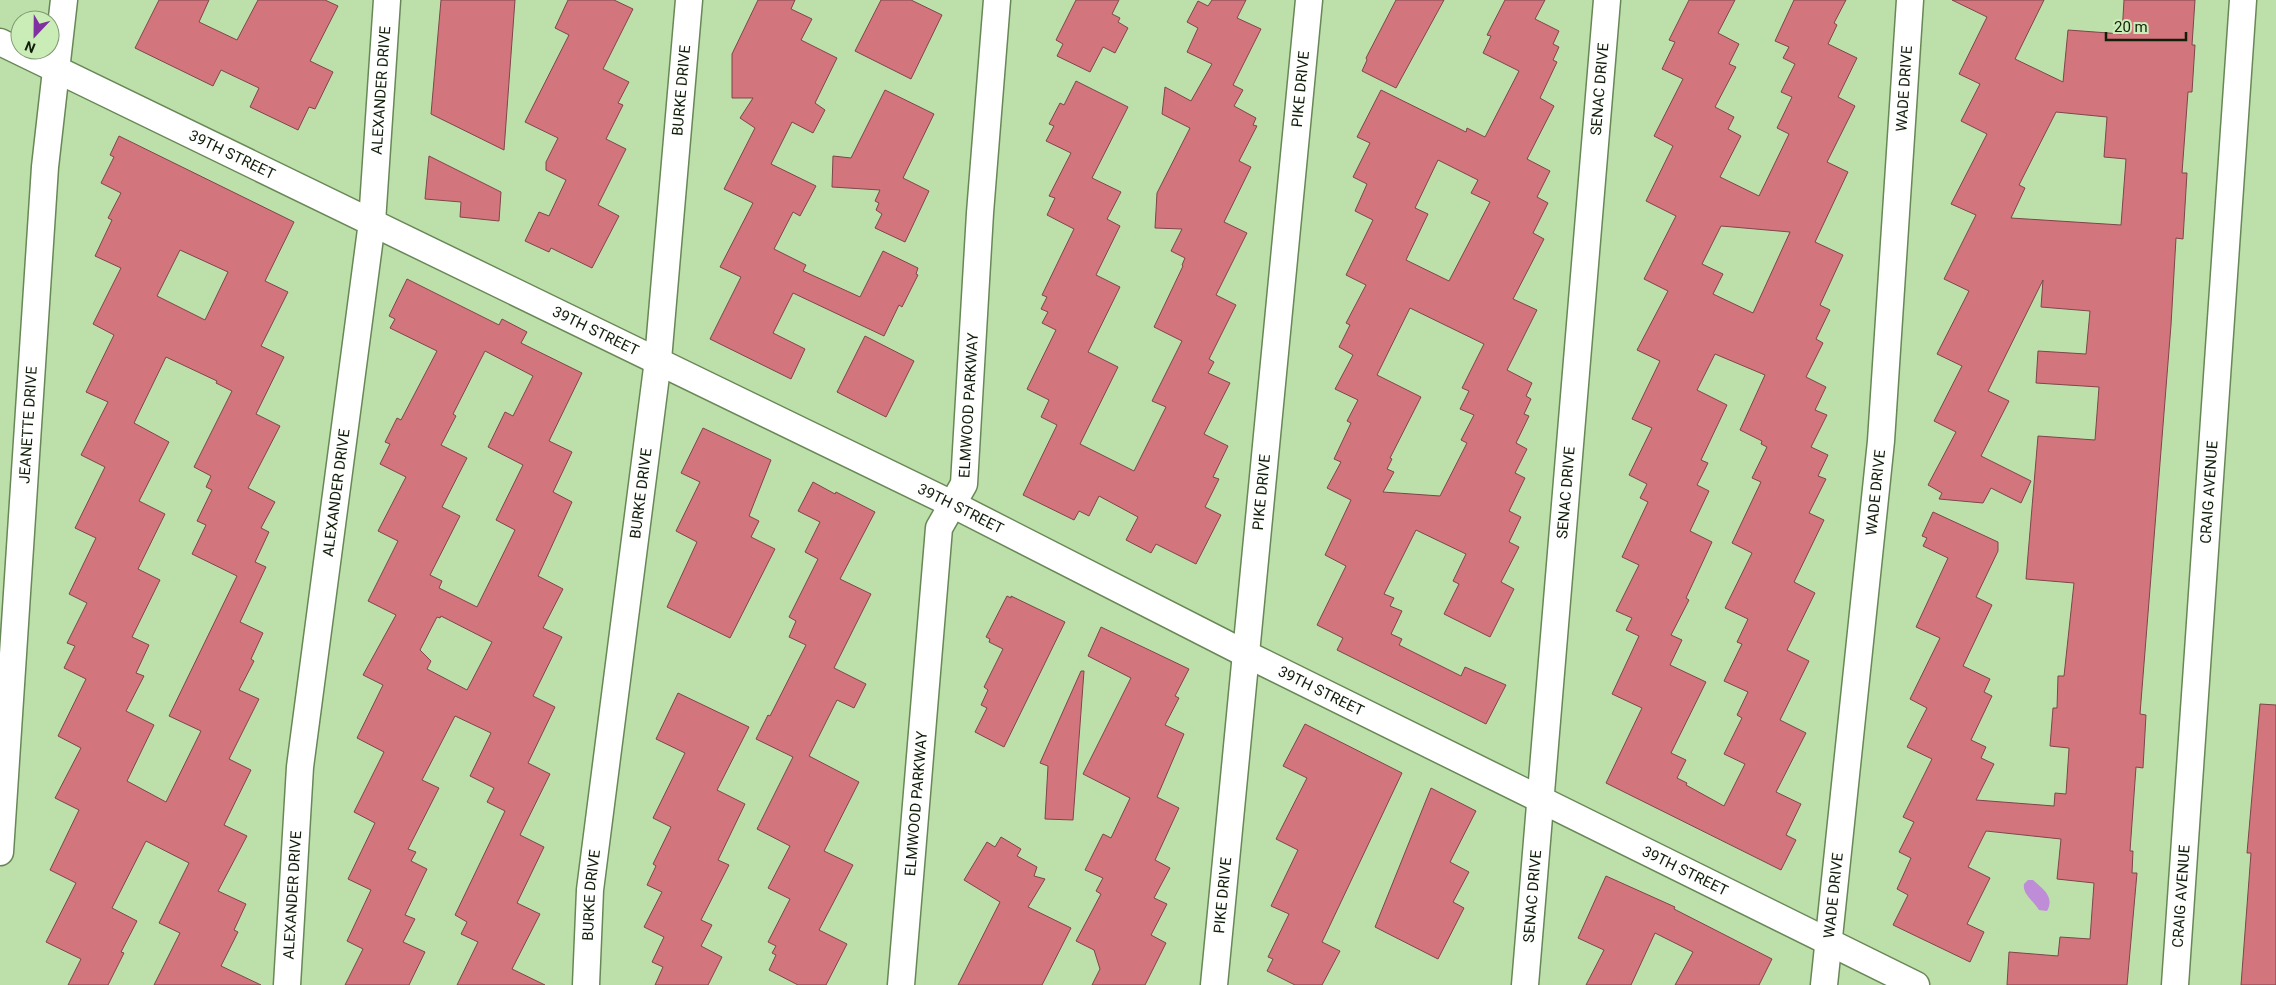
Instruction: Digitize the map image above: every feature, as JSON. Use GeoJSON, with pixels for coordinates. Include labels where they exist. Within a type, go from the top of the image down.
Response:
{"type":"FeatureCollection","features":[{"type":"Feature","properties":{"kind":"street","name":"JEANETTE DRIVE"},"geometry":{"type":"LineString","coordinates":[[0,852],[45,167],[64,0]]}},
{"type":"Feature","properties":{"kind":"street","name":"ALEXANDER DRIVE"},"geometry":{"type":"LineString","coordinates":[[287,985],[300,767],[372,222],[387,0]]}},
{"type":"Feature","properties":{"kind":"street","name":"BURKE DRIVE"},"geometry":{"type":"LineString","coordinates":[[586,985],[590,890],[658,360],[689,0]]}},
{"type":"Feature","properties":{"kind":"street","name":"ELMWOOD PARKWAY"},"geometry":{"type":"LineString","coordinates":[[901,985],[939,528],[964,484],[980,213],[997,0]]}},
{"type":"Feature","properties":{"kind":"street","name":"PIKE DRIVE"},"geometry":{"type":"LineString","coordinates":[[1214,985],[1310,0]]}},
{"type":"Feature","properties":{"kind":"street","name":"SENAC DRIVE"},"geometry":{"type":"LineString","coordinates":[[1525,985],[1607,0]]}},
{"type":"Feature","properties":{"kind":"street","name":"WADE DRIVE"},"geometry":{"type":"LineString","coordinates":[[1824,985],[1881,441],[1910,0]]}},
{"type":"Feature","properties":{"kind":"street","name":"CRAIG AVENUE"},"geometry":{"type":"LineString","coordinates":[[2175,985],[2243,0]]}},
{"type":"Feature","properties":{"kind":"street","name":"39TH STREET"},"geometry":{"type":"LineString","coordinates":[[0,42],[952,504],[1246,654],[1916,985]]}},
{"type":"Feature","properties":{"kind":"shaded area"},"geometry":{"type":"Polygon","coordinates":[[[2028,880],[2033,880],[2049,897],[2050,902],[2047,911],[2039,910],[2025,891],[2024,884],[2028,880]]]}},
{"type":"Feature","properties":{"kind":"building"},"geometry":{"type":"Polygon","coordinates":[[[159,0],[209,0],[199,22],[237,40],[258,0],[325,0],[338,6],[310,61],[333,72],[315,109],[309,107],[298,130],[250,107],[259,88],[221,70],[213,86],[135,48],[159,0]]]}},
{"type":"Feature","properties":{"kind":"building"},"geometry":{"type":"Polygon","coordinates":[[[441,0],[515,0],[504,150],[431,114],[441,0]]]}},
{"type":"Feature","properties":{"kind":"building"},"geometry":{"type":"Polygon","coordinates":[[[568,0],[614,0],[633,9],[603,69],[629,82],[618,103],[623,105],[606,139],[626,149],[598,205],[619,216],[592,268],[551,248],[549,252],[525,241],[539,212],[549,216],[566,180],[546,170],[546,162],[558,138],[525,122],[569,35],[555,28],[568,0]]]}},
{"type":"Feature","properties":{"kind":"building"},"geometry":{"type":"Polygon","coordinates":[[[758,0],[795,0],[791,9],[812,19],[801,40],[837,58],[815,103],[825,110],[813,133],[792,122],[771,164],[816,186],[800,216],[793,212],[774,249],[806,265],[803,271],[860,297],[883,251],[918,268],[916,274],[918,275],[902,307],[899,305],[884,336],[793,293],[773,333],[805,349],[791,379],[710,339],[741,277],[720,267],[753,203],[724,189],[755,128],[740,118],[753,98],[732,98],[732,54],[758,0]]]}},
{"type":"Feature","properties":{"kind":"building"},"geometry":{"type":"Polygon","coordinates":[[[881,0],[911,0],[942,15],[911,79],[855,51],[881,0]]]}},
{"type":"Feature","properties":{"kind":"building"},"geometry":{"type":"Polygon","coordinates":[[[1076,0],[1119,0],[1112,14],[1120,18],[1118,22],[1128,28],[1115,53],[1103,47],[1090,72],[1057,56],[1063,44],[1056,40],[1076,0]]]}},
{"type":"Feature","properties":{"kind":"building"},"geometry":{"type":"Polygon","coordinates":[[[1212,0],[1246,0],[1237,18],[1261,29],[1233,85],[1243,90],[1234,106],[1256,118],[1253,125],[1257,126],[1239,161],[1251,167],[1224,222],[1247,233],[1216,295],[1236,305],[1209,359],[1214,362],[1208,373],[1230,383],[1204,434],[1228,446],[1213,477],[1219,479],[1205,507],[1221,515],[1196,564],[1156,544],[1151,553],[1126,540],[1138,517],[1099,496],[1089,516],[1079,511],[1074,520],[1023,495],[1057,425],[1041,417],[1049,400],[1027,389],[1056,330],[1042,323],[1048,312],[1041,309],[1047,297],[1042,295],[1074,229],[1047,215],[1055,198],[1049,196],[1071,153],[1046,141],[1054,126],[1049,124],[1060,103],[1064,105],[1076,81],[1128,107],[1092,178],[1121,192],[1107,219],[1120,226],[1096,275],[1120,287],[1088,352],[1118,367],[1080,444],[1134,471],[1166,407],[1152,401],[1182,341],[1154,327],[1185,258],[1171,251],[1182,229],[1155,228],[1157,193],[1190,128],[1162,114],[1165,87],[1191,101],[1212,64],[1187,52],[1198,28],[1187,22],[1198,1],[1208,6],[1212,0]]]}},
{"type":"Feature","properties":{"kind":"building"},"geometry":{"type":"Polygon","coordinates":[[[1396,0],[1444,0],[1396,88],[1362,71],[1367,60],[1366,58],[1396,0]]]}},
{"type":"Feature","properties":{"kind":"building"},"geometry":{"type":"Polygon","coordinates":[[[1505,0],[1545,0],[1535,19],[1559,31],[1553,44],[1559,47],[1553,60],[1557,62],[1540,98],[1554,106],[1527,159],[1550,171],[1537,197],[1548,203],[1533,233],[1544,239],[1513,299],[1537,310],[1507,370],[1532,383],[1526,396],[1531,399],[1524,414],[1529,416],[1516,443],[1527,449],[1515,473],[1525,478],[1509,511],[1521,517],[1509,542],[1519,547],[1501,582],[1514,589],[1490,637],[1444,614],[1459,584],[1453,581],[1466,554],[1416,530],[1384,594],[1394,598],[1390,606],[1402,611],[1391,634],[1402,639],[1399,645],[1461,676],[1465,667],[1506,685],[1486,724],[1337,650],[1343,638],[1317,625],[1346,566],[1325,555],[1351,500],[1327,488],[1341,462],[1334,459],[1351,423],[1347,421],[1358,400],[1335,389],[1353,355],[1339,347],[1350,325],[1346,323],[1366,285],[1346,275],[1373,220],[1355,211],[1367,184],[1353,177],[1370,143],[1357,137],[1381,90],[1466,132],[1467,128],[1485,137],[1519,71],[1483,53],[1491,36],[1487,35],[1505,0]],[[1438,160],[1415,208],[1428,214],[1406,260],[1449,281],[1490,202],[1471,193],[1478,180],[1438,160]],[[1410,308],[1377,375],[1421,397],[1390,458],[1392,459],[1387,469],[1394,472],[1383,492],[1440,496],[1467,443],[1461,440],[1474,415],[1460,409],[1469,391],[1462,388],[1484,344],[1410,308]]]}},
{"type":"Feature","properties":{"kind":"building"},"geometry":{"type":"Polygon","coordinates":[[[1689,0],[1735,0],[1718,33],[1739,44],[1729,64],[1736,67],[1715,107],[1734,117],[1728,129],[1741,136],[1720,177],[1759,196],[1789,134],[1777,128],[1792,97],[1781,92],[1795,64],[1783,58],[1789,47],[1775,41],[1794,0],[1846,0],[1834,23],[1837,25],[1828,44],[1857,58],[1838,97],[1855,106],[1827,162],[1848,172],[1815,242],[1843,255],[1820,305],[1830,310],[1816,339],[1823,343],[1806,377],[1826,387],[1815,410],[1827,415],[1811,447],[1828,455],[1818,476],[1826,479],[1809,513],[1824,520],[1794,582],[1815,593],[1787,650],[1809,661],[1780,720],[1806,733],[1776,792],[1801,804],[1786,835],[1796,840],[1781,870],[1606,783],[1642,708],[1612,694],[1639,636],[1626,630],[1632,618],[1616,611],[1639,565],[1622,557],[1648,502],[1640,498],[1647,484],[1629,475],[1652,428],[1632,419],[1660,361],[1637,350],[1668,291],[1644,279],[1676,216],[1646,201],[1673,146],[1654,136],[1683,79],[1662,69],[1675,42],[1669,40],[1689,0]],[[1721,226],[1702,264],[1723,274],[1713,294],[1753,313],[1790,232],[1721,226]],[[1715,354],[1697,390],[1727,405],[1701,460],[1708,463],[1697,485],[1709,491],[1690,531],[1712,542],[1686,598],[1689,600],[1671,635],[1682,640],[1670,665],[1706,682],[1671,753],[1686,760],[1677,778],[1724,806],[1745,764],[1724,754],[1742,718],[1737,715],[1748,692],[1724,681],[1742,644],[1737,642],[1748,619],[1725,608],[1752,553],[1732,543],[1761,482],[1752,478],[1767,447],[1761,444],[1762,441],[1740,430],[1765,375],[1715,354]]]}},
{"type":"Feature","properties":{"kind":"building"},"geometry":{"type":"Polygon","coordinates":[[[1952,0],[2044,0],[2015,59],[2063,82],[2068,30],[2122,34],[2124,0],[2195,0],[2192,45],[2195,45],[2192,92],[2188,92],[2182,173],[2187,173],[2183,239],[2176,238],[2171,325],[2140,714],[2146,715],[2143,768],[2136,767],[2130,851],[2133,851],[2132,873],[2137,873],[2127,985],[2007,985],[2009,952],[2058,956],[2060,937],[2090,939],[2094,883],[2057,879],[2061,839],[1986,831],[1968,867],[1990,878],[1967,924],[1984,932],[1970,962],[1893,925],[1908,895],[1897,889],[1911,858],[1899,852],[1914,822],[1903,817],[1932,759],[1907,747],[1927,708],[1910,699],[1940,638],[1916,627],[1948,558],[1923,546],[1927,538],[1922,536],[1933,512],[1998,542],[1998,551],[1976,597],[1992,605],[1963,666],[1990,679],[1984,692],[1992,696],[1971,740],[1986,747],[1981,758],[1994,764],[1976,800],[2054,806],[2055,793],[2066,794],[2069,748],[2050,746],[2053,708],[2057,708],[2058,676],[2064,676],[2074,583],[2026,579],[2038,436],[2095,440],[2099,387],[2036,383],[2038,351],[2086,354],[2090,311],[2041,307],[2043,280],[1988,391],[2009,401],[1981,456],[2031,481],[2021,503],[1991,488],[1983,503],[1939,499],[1942,493],[1928,485],[1956,432],[1934,421],[1962,366],[1937,354],[1969,291],[1944,279],[1976,215],[1951,204],[1987,134],[1961,121],[1980,84],[1959,74],[1987,17],[1952,0]],[[2056,112],[2019,185],[2025,188],[2011,218],[2121,225],[2126,159],[2104,157],[2107,117],[2056,112]]]}},
{"type":"Feature","properties":{"kind":"building"},"geometry":{"type":"Polygon","coordinates":[[[885,90],[934,114],[903,178],[929,191],[905,242],[875,228],[882,214],[876,210],[879,203],[875,201],[880,190],[832,187],[833,156],[851,158],[885,90]]]}},
{"type":"Feature","properties":{"kind":"building"},"geometry":{"type":"Polygon","coordinates":[[[119,136],[294,222],[265,281],[288,292],[261,346],[284,357],[256,414],[280,426],[248,488],[275,502],[261,528],[269,532],[255,562],[266,567],[240,622],[263,633],[251,659],[254,661],[239,690],[259,699],[229,759],[251,770],[224,825],[247,836],[218,891],[246,904],[234,930],[238,932],[221,966],[261,985],[154,985],[180,933],[159,923],[189,863],[146,841],[112,908],[137,921],[121,952],[124,953],[108,985],[68,985],[81,959],[46,942],[76,883],[50,870],[79,810],[55,798],[81,748],[58,736],[86,679],[64,668],[75,646],[67,643],[87,603],[69,594],[96,538],[75,528],[105,467],[81,455],[108,402],[86,392],[114,335],[93,324],[121,268],[95,256],[112,220],[108,218],[121,193],[101,183],[114,157],[110,155],[119,136]],[[180,250],[157,296],[205,320],[228,272],[180,250]],[[166,357],[134,423],[169,442],[139,501],[165,514],[138,569],[160,580],[132,637],[149,645],[136,673],[144,676],[126,711],[154,725],[127,781],[166,802],[201,731],[169,716],[237,576],[192,554],[206,525],[197,521],[212,490],[206,487],[211,476],[194,467],[232,391],[216,383],[217,381],[166,357]]]}},
{"type":"Feature","properties":{"kind":"building"},"geometry":{"type":"Polygon","coordinates":[[[429,156],[501,192],[499,221],[460,217],[461,202],[425,199],[429,156]]]}},
{"type":"Feature","properties":{"kind":"building"},"geometry":{"type":"Polygon","coordinates":[[[407,279],[499,325],[502,319],[527,332],[521,343],[582,373],[549,441],[572,452],[553,492],[572,502],[538,576],[563,589],[543,628],[562,637],[533,696],[555,707],[528,763],[550,774],[520,835],[544,847],[517,903],[540,914],[512,969],[545,985],[457,985],[478,942],[461,934],[467,922],[455,915],[505,811],[487,802],[494,788],[470,776],[491,733],[455,716],[422,780],[439,788],[408,849],[416,852],[411,861],[427,869],[405,915],[415,919],[403,942],[425,952],[409,985],[345,985],[363,949],[347,941],[371,890],[348,879],[375,823],[354,812],[384,752],[357,738],[383,685],[363,675],[396,615],[368,601],[398,541],[378,531],[406,477],[380,464],[390,444],[385,442],[397,418],[401,420],[437,351],[390,328],[395,319],[389,316],[407,279]],[[485,351],[453,414],[456,416],[441,445],[467,458],[442,507],[460,516],[430,575],[442,581],[439,588],[477,607],[515,530],[496,520],[523,465],[488,447],[505,412],[513,416],[533,376],[485,351]],[[441,616],[440,618],[437,617],[420,650],[431,661],[427,669],[467,690],[492,642],[441,616]]]}},
{"type":"Feature","properties":{"kind":"building"},"geometry":{"type":"Polygon","coordinates":[[[865,336],[914,361],[886,417],[837,392],[865,336]]]}},
{"type":"Feature","properties":{"kind":"building"},"geometry":{"type":"Polygon","coordinates":[[[703,428],[771,460],[749,516],[759,521],[751,537],[775,549],[730,638],[667,607],[697,542],[676,531],[700,482],[681,473],[703,428]]]}},
{"type":"Feature","properties":{"kind":"building"},"geometry":{"type":"Polygon","coordinates":[[[813,482],[875,512],[840,579],[871,594],[834,668],[866,684],[854,708],[837,700],[809,756],[859,782],[824,851],[853,865],[819,930],[847,944],[826,985],[798,985],[769,970],[776,955],[772,953],[776,946],[768,942],[790,899],[768,888],[790,846],[757,829],[793,757],[756,739],[768,715],[770,716],[806,645],[789,637],[796,621],[789,617],[818,559],[805,552],[820,522],[798,511],[813,482]]]}},
{"type":"Feature","properties":{"kind":"building"},"geometry":{"type":"Polygon","coordinates":[[[1007,596],[1011,598],[1011,596],[1065,622],[1004,747],[975,732],[987,708],[981,705],[988,690],[984,687],[1003,649],[989,642],[990,639],[986,637],[1007,596]]]}},
{"type":"Feature","properties":{"kind":"building"},"geometry":{"type":"Polygon","coordinates":[[[1101,627],[1189,669],[1175,696],[1179,698],[1165,725],[1184,734],[1157,797],[1179,808],[1155,860],[1170,868],[1154,898],[1167,904],[1151,935],[1166,943],[1145,985],[1092,985],[1100,969],[1094,950],[1076,941],[1101,894],[1096,891],[1103,878],[1085,870],[1103,834],[1111,838],[1130,798],[1083,774],[1131,678],[1088,656],[1101,627]]]}},
{"type":"Feature","properties":{"kind":"building"},"geometry":{"type":"Polygon","coordinates":[[[1081,671],[1084,671],[1073,820],[1045,819],[1048,766],[1040,763],[1081,671]]]}},
{"type":"Feature","properties":{"kind":"building"},"geometry":{"type":"Polygon","coordinates":[[[678,693],[749,727],[717,790],[745,804],[718,860],[729,865],[701,920],[712,925],[701,946],[722,957],[708,985],[655,985],[663,967],[652,962],[664,937],[644,927],[662,892],[647,885],[656,866],[653,864],[671,827],[653,818],[685,753],[656,739],[678,693]]]}},
{"type":"Feature","properties":{"kind":"building"},"geometry":{"type":"Polygon","coordinates":[[[2260,704],[2276,705],[2276,985],[2241,985],[2251,853],[2247,853],[2260,704]]]}},
{"type":"Feature","properties":{"kind":"building"},"geometry":{"type":"Polygon","coordinates":[[[1305,724],[1402,773],[1322,942],[1340,951],[1322,985],[1295,985],[1267,971],[1273,959],[1268,957],[1289,914],[1271,906],[1298,850],[1276,839],[1307,778],[1283,766],[1305,724]]]}},
{"type":"Feature","properties":{"kind":"building"},"geometry":{"type":"Polygon","coordinates":[[[1431,788],[1476,811],[1450,862],[1469,872],[1453,902],[1464,908],[1438,959],[1375,927],[1431,788]]]}},
{"type":"Feature","properties":{"kind":"building"},"geometry":{"type":"Polygon","coordinates":[[[1001,837],[1021,849],[1017,856],[1037,867],[1034,876],[1045,879],[1028,907],[1071,928],[1042,985],[958,985],[1000,902],[964,880],[987,842],[995,847],[1001,837]]]}},
{"type":"Feature","properties":{"kind":"building"},"geometry":{"type":"Polygon","coordinates":[[[1606,876],[1675,907],[1674,909],[1772,959],[1759,985],[1675,985],[1693,952],[1655,933],[1631,985],[1586,985],[1604,950],[1578,938],[1606,876]]]}}]}
